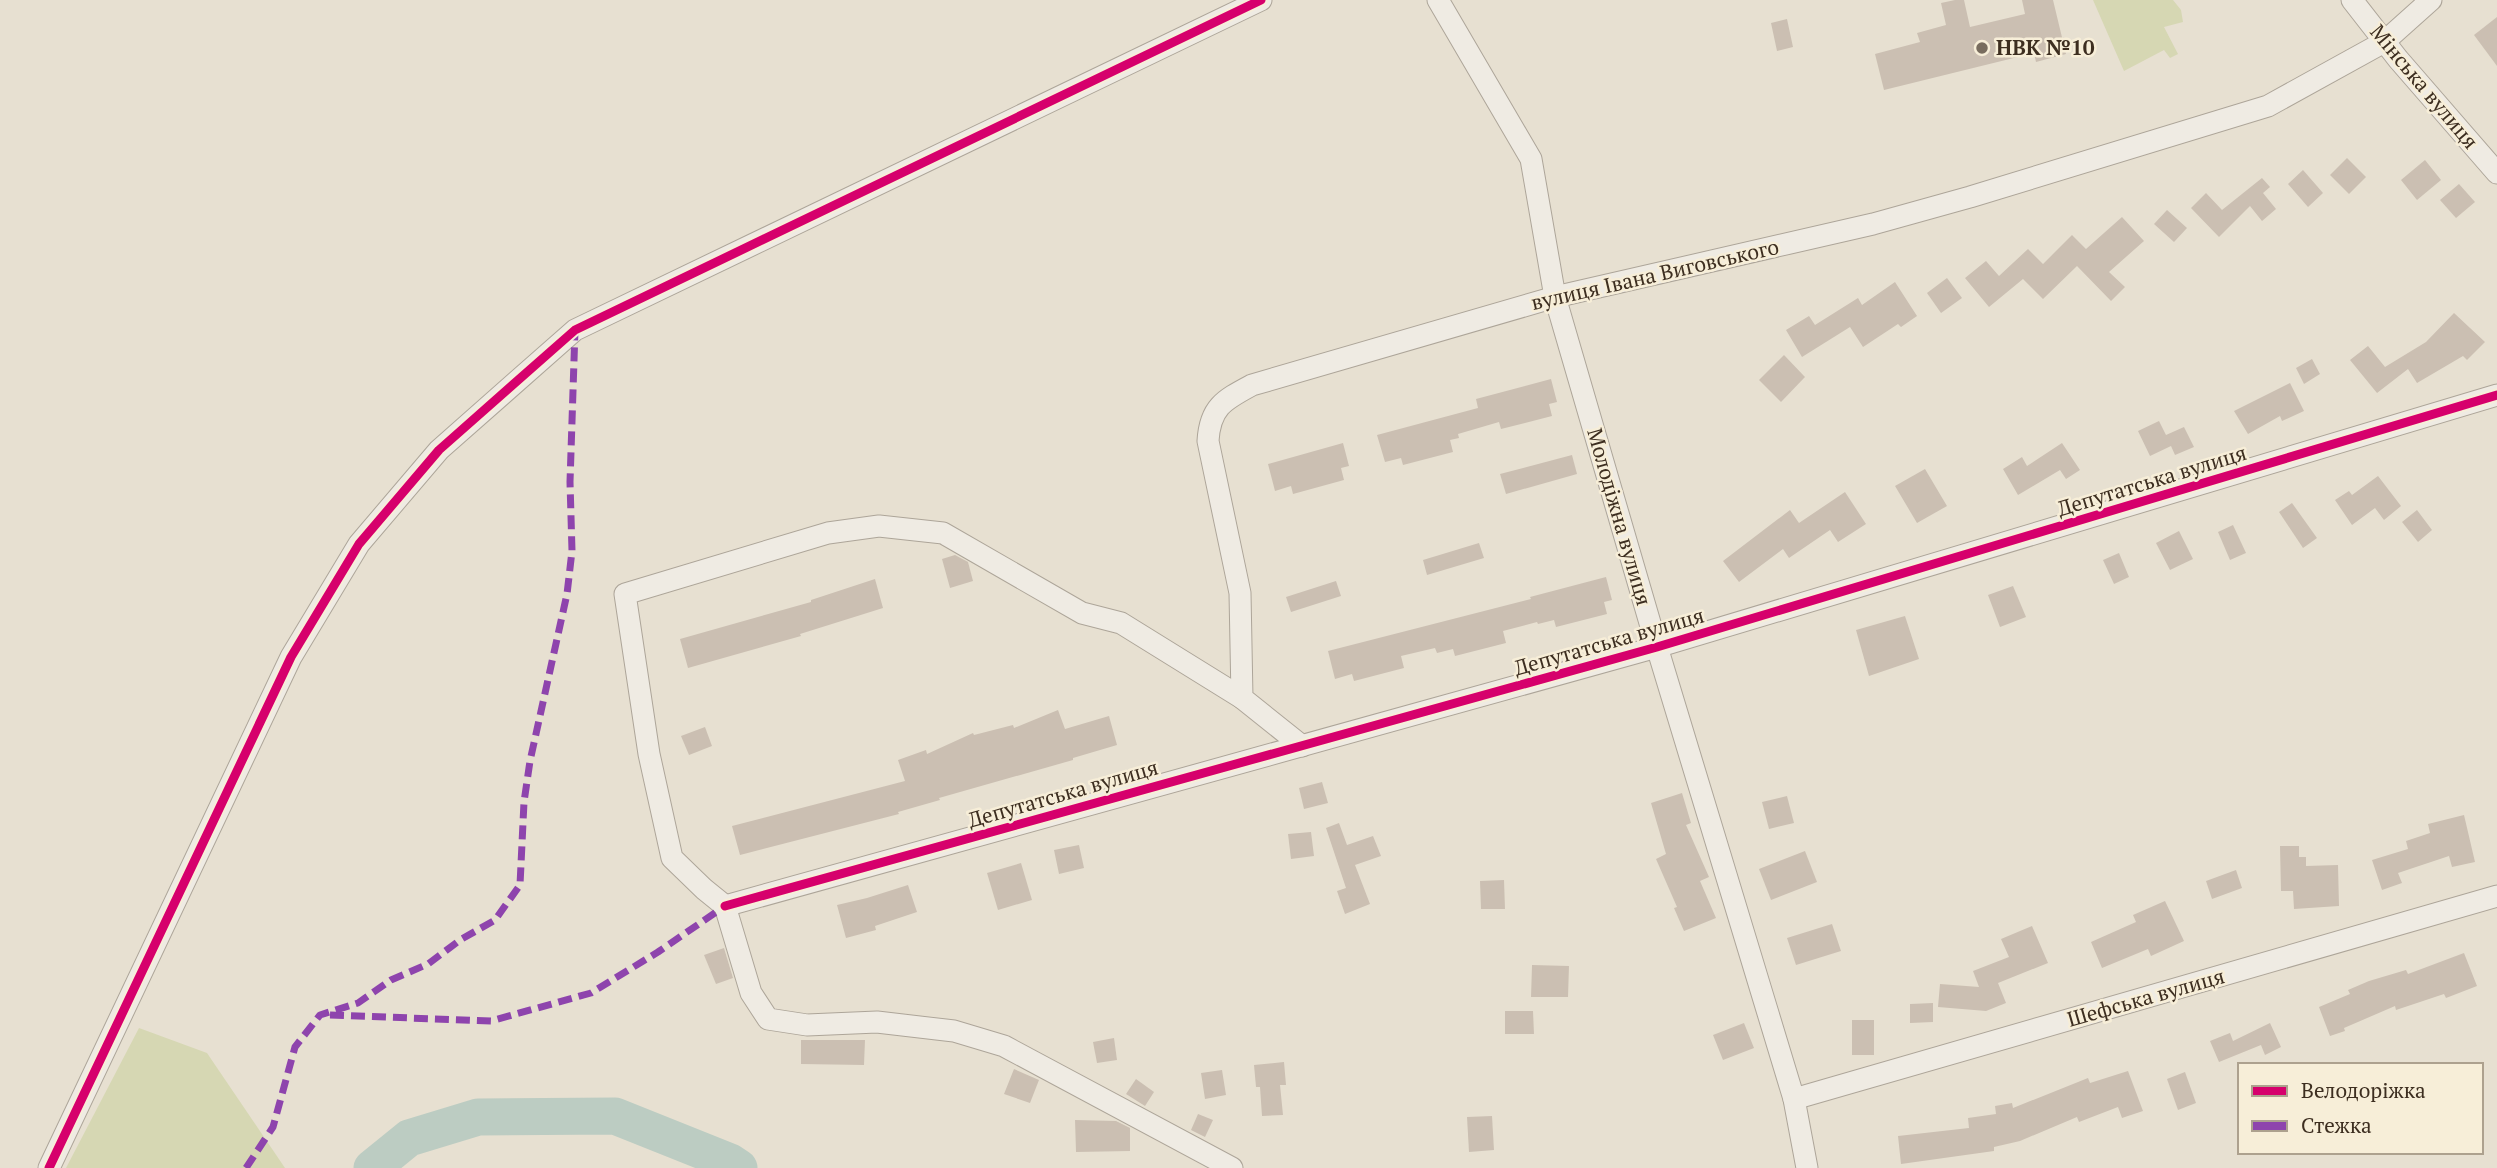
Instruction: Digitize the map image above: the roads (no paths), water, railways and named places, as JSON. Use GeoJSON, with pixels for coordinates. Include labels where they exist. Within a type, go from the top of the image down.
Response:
{"type":"FeatureCollection","features":[{"type":"Feature","properties":{"kind":"street"},"geometry":{"type":"LineString","coordinates":[[49,1168],[291,657],[359,544],[439,450],[575,330],[1261,0]]}},
{"type":"Feature","properties":{"kind":"street","name":"Молодіжна вулиця"},"geometry":{"type":"LineString","coordinates":[[1438,0],[1531,159],[1555,297],[1657,648],[1794,1099],[1807,1168]]}},
{"type":"Feature","properties":{"kind":"street","name":"Мінська вулиця"},"geometry":{"type":"LineString","coordinates":[[2352,0],[2384,42],[2497,173]]}},
{"type":"Feature","properties":{"kind":"street","name":"вулиця Івана Виговського"},"geometry":{"type":"LineString","coordinates":[[1241,698],[1240,593],[1208,441],[1209,421],[1226,399],[1252,385],[1555,297],[1873,223],[2268,106],[2384,42],[2431,0]]}},
{"type":"Feature","properties":{"kind":"street","name":"Депутатська вулиця"},"geometry":{"type":"LineString","coordinates":[[725,905],[1657,648],[2497,396]]}},
{"type":"Feature","properties":{"kind":"street"},"geometry":{"type":"LineString","coordinates":[[1232,1168],[1004,1046],[954,1031],[877,1022],[807,1025],[768,1019],[751,993],[725,905],[672,858],[649,754],[625,594],[828,533],[879,526],[943,533],[1082,612],[1121,624],[1241,698],[1302,746]]}},
{"type":"Feature","properties":{"kind":"street","name":"Шефська вулиця"},"geometry":{"type":"LineString","coordinates":[[1794,1099],[2497,897]]}},
{"type":"Feature","properties":{"kind":"waterway"},"geometry":{"type":"LineString","coordinates":[[372,1168],[409,1138],[478,1117],[615,1116],[739,1168]]}},
{"type":"Feature","properties":{"kind":"place","name":"НВК №10"},"geometry":{"type":"Point","coordinates":[1982,48]}}]}
